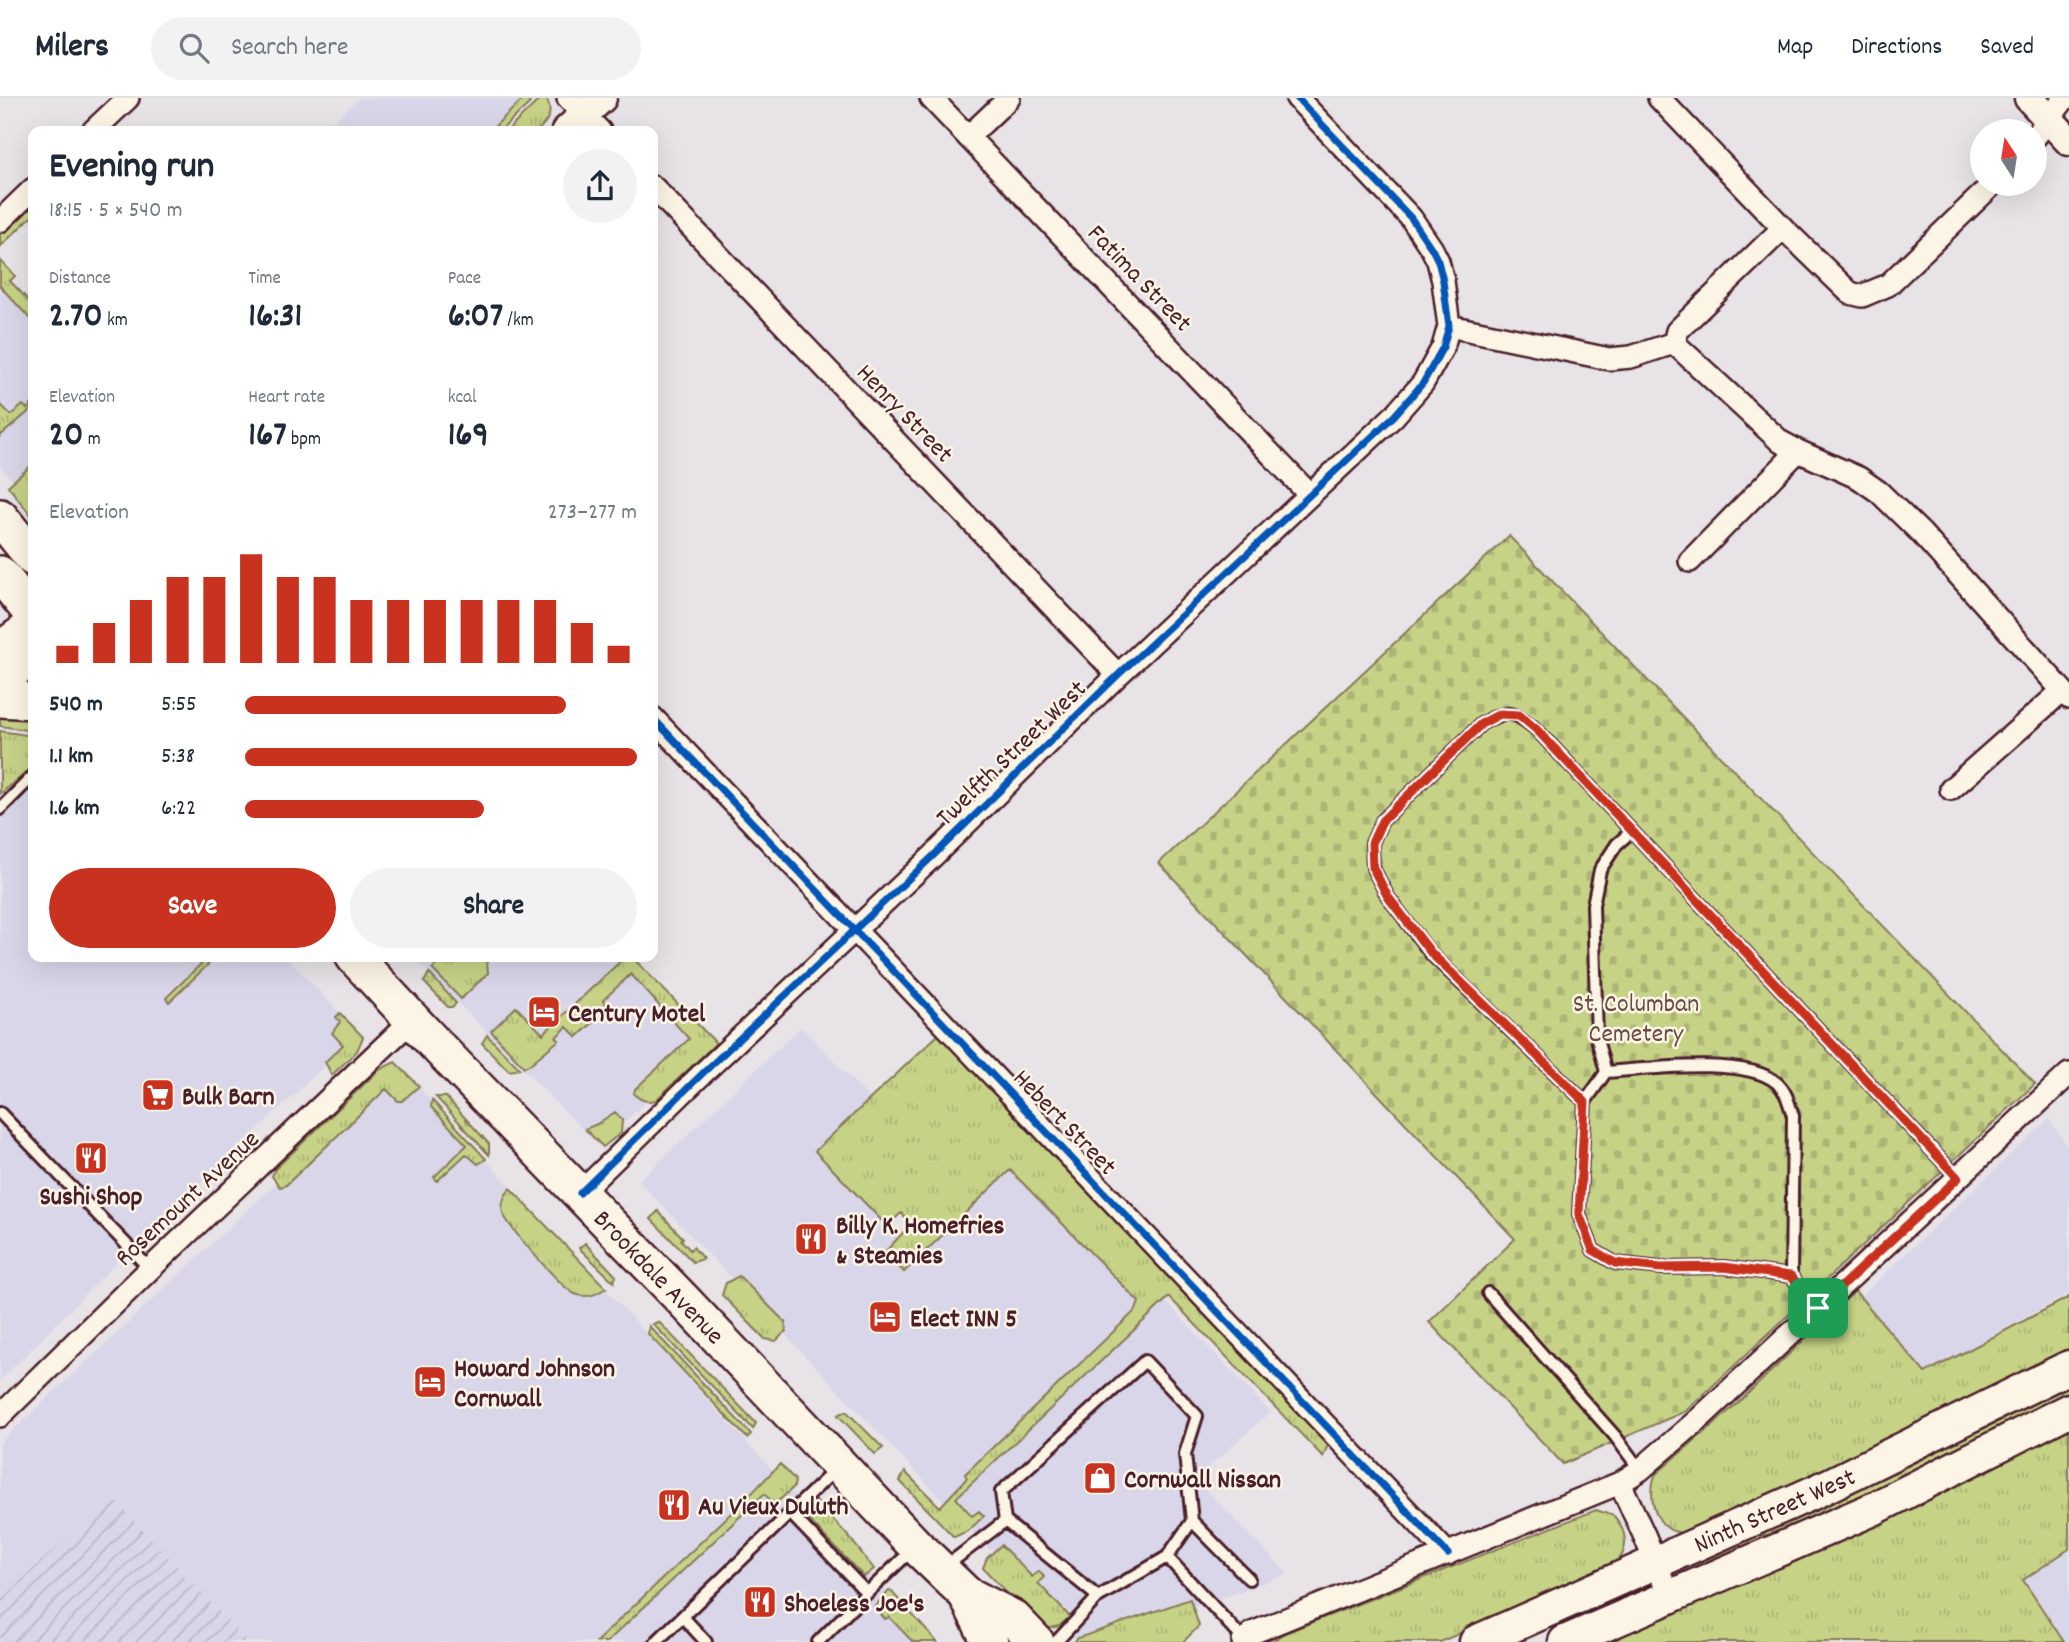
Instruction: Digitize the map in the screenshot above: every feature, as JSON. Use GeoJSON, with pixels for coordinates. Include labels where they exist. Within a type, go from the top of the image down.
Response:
{"type":"FeatureCollection","features":[{"type":"Feature","properties":{"kind":"main road"},"geometry":{"type":"LineString","coordinates":[[0,517],[28,552]]}},
{"type":"Feature","properties":{"kind":"main road"},"geometry":{"type":"LineString","coordinates":[[0,574],[28,609]]}},
{"type":"Feature","properties":{"kind":"main road"},"geometry":{"type":"LineString","coordinates":[[0,650],[28,630]]}},
{"type":"Feature","properties":{"kind":"main road"},"geometry":{"type":"LineString","coordinates":[[0,677],[28,662]]}},
{"type":"Feature","properties":{"kind":"main road"},"geometry":{"type":"LineString","coordinates":[[0,699],[28,701]]}},
{"type":"Feature","properties":{"kind":"main road","name":"Brookdale Avenue"},"geometry":{"type":"LineString","coordinates":[[359,962],[929,1558],[966,1594],[1013,1618],[1036,1642]]}},
{"type":"Feature","properties":{"kind":"main road","name":"Ninth Street West"},"geometry":{"type":"LineString","coordinates":[[1476,1642],[1817,1491],[2069,1367]]}},
{"type":"Feature","properties":{"kind":"main road","name":"Ninth Street West"},"geometry":{"type":"LineString","coordinates":[[1565,1642],[1873,1509],[2069,1410]]}},
{"type":"Feature","properties":{"kind":"main road","name":"Brookdale Avenue"},"geometry":{"type":"LineString","coordinates":[[966,1594],[987,1641]]}},
{"type":"Feature","properties":{"kind":"street"},"geometry":{"type":"LineString","coordinates":[[98,126],[128,98]]}},
{"type":"Feature","properties":{"kind":"street","name":"Fatima Street"},"geometry":{"type":"LineString","coordinates":[[931,98],[1310,495]]}},
{"type":"Feature","properties":{"kind":"street"},"geometry":{"type":"LineString","coordinates":[[968,137],[1009,98]]}},
{"type":"Feature","properties":{"kind":"street"},"geometry":{"type":"LineString","coordinates":[[1297,98],[1420,230],[1438,261],[1449,326],[1609,359],[1631,358],[1674,343]]}},
{"type":"Feature","properties":{"kind":"street"},"geometry":{"type":"LineString","coordinates":[[1659,98],[1783,228],[1850,293],[1862,296],[1888,285],[1981,196]]}},
{"type":"Feature","properties":{"kind":"street"},"geometry":{"type":"LineString","coordinates":[[2029,98],[2069,141]]}},
{"type":"Feature","properties":{"kind":"street","name":"Henry Street"},"geometry":{"type":"LineString","coordinates":[[658,192],[1118,675]]}},
{"type":"Feature","properties":{"kind":"street"},"geometry":{"type":"LineString","coordinates":[[0,221],[28,194]]}},
{"type":"Feature","properties":{"kind":"street"},"geometry":{"type":"LineString","coordinates":[[1674,343],[1677,331],[1783,228]]}},
{"type":"Feature","properties":{"kind":"street","name":"Twelfth Street West"},"geometry":{"type":"LineString","coordinates":[[580,1193],[1118,675],[1414,395],[1439,355],[1449,326]]}},
{"type":"Feature","properties":{"kind":"street"},"geometry":{"type":"LineString","coordinates":[[1674,343],[1781,442],[1859,478],[1879,492],[1921,533],[2066,695],[1951,789]]}},
{"type":"Feature","properties":{"kind":"street"},"geometry":{"type":"LineString","coordinates":[[1690,561],[1798,451]]}},
{"type":"Feature","properties":{"kind":"street"},"geometry":{"type":"LineString","coordinates":[[0,517],[28,537]]}},
{"type":"Feature","properties":{"kind":"street","name":"Hebert Street"},"geometry":{"type":"LineString","coordinates":[[658,723],[1448,1554]]}},
{"type":"Feature","properties":{"kind":"street","name":"Rosemount Avenue"},"geometry":{"type":"LineString","coordinates":[[0,1416],[412,1020]]}},
{"type":"Feature","properties":{"kind":"street"},"geometry":{"type":"LineString","coordinates":[[1243,1641],[1252,1633],[1620,1483],[1700,1418],[2069,1074]]}},
{"type":"Feature","properties":{"kind":"street"},"geometry":{"type":"LineString","coordinates":[[1620,1483],[1670,1598]]}},
{"type":"Feature","properties":{"kind":"lane"},"geometry":{"type":"LineString","coordinates":[[1585,1102],[1432,954],[1388,897],[1373,868],[1372,843],[1382,821],[1481,724],[1500,714],[1519,715],[1537,730],[1958,1178]]}},
{"type":"Feature","properties":{"kind":"lane"},"geometry":{"type":"LineString","coordinates":[[0,809],[28,781]]}},
{"type":"Feature","properties":{"kind":"lane"},"geometry":{"type":"LineString","coordinates":[[1606,1072],[1597,1039],[1593,905],[1600,870],[1617,844],[1632,831]]}},
{"type":"Feature","properties":{"kind":"lane"},"geometry":{"type":"LineString","coordinates":[[1606,1072],[1675,1067],[1746,1068],[1778,1084],[1787,1096],[1793,1116],[1791,1276],[1818,1308]]}},
{"type":"Feature","properties":{"kind":"lane"},"geometry":{"type":"LineString","coordinates":[[1606,1072],[1585,1102],[1579,1214],[1593,1250],[1615,1263],[1661,1268],[1724,1267],[1791,1276]]}},
{"type":"Feature","properties":{"kind":"lane"},"geometry":{"type":"LineString","coordinates":[[0,1113],[150,1269]]}},
{"type":"Feature","properties":{"kind":"lane"},"geometry":{"type":"LineString","coordinates":[[1489,1293],[1615,1436],[1640,1469]]}},
{"type":"Feature","properties":{"kind":"lane"},"geometry":{"type":"LineString","coordinates":[[1098,1597],[1005,1521],[1001,1492],[1145,1360],[1197,1416],[1185,1454],[1192,1521],[1249,1579]]}},
{"type":"Feature","properties":{"kind":"lane"},"geometry":{"type":"LineString","coordinates":[[656,1642],[839,1465]]}},
{"type":"Feature","properties":{"kind":"lane"},"geometry":{"type":"LineString","coordinates":[[791,1514],[867,1593]]}},
{"type":"Feature","properties":{"kind":"lane"},"geometry":{"type":"LineString","coordinates":[[818,1642],[867,1593],[929,1558],[1005,1521]]}},
{"type":"Feature","properties":{"kind":"lane"},"geometry":{"type":"LineString","coordinates":[[1056,1642],[1098,1597],[1167,1558],[1192,1521]]}},
{"type":"Feature","properties":{"kind":"lane"},"geometry":{"type":"LineString","coordinates":[[1167,1558],[1243,1641]]}},
{"type":"Feature","properties":{"kind":"lane"},"geometry":{"type":"LineString","coordinates":[[682,1617],[706,1642]]}},
{"type":"Feature","properties":{"kind":"shaded area"},"geometry":{"type":"Polygon","coordinates":[[[359,98],[515,98],[520,103],[495,126],[329,126],[359,98]]]}},
{"type":"Feature","properties":{"kind":"shaded area"},"geometry":{"type":"Polygon","coordinates":[[[0,280],[28,310],[28,499],[0,466],[0,280]]]}},
{"type":"Feature","properties":{"kind":"shaded area"},"geometry":{"type":"Polygon","coordinates":[[[0,741],[28,745],[28,962],[291,962],[359,1033],[116,1263],[0,1381],[0,741]]]}},
{"type":"Feature","properties":{"kind":"shaded area"},"geometry":{"type":"Polygon","coordinates":[[[418,962],[630,962],[707,1044],[599,1146],[418,962]]]}},
{"type":"Feature","properties":{"kind":"shaded area"},"geometry":{"type":"Polygon","coordinates":[[[801,1027],[870,1099],[816,1152],[918,1259],[1026,1154],[1270,1412],[1195,1479],[1288,1574],[1097,1642],[1078,1642],[639,1181],[801,1027]]]}},
{"type":"Feature","properties":{"kind":"shaded area"},"geometry":{"type":"Polygon","coordinates":[[[400,1067],[931,1642],[248,1642],[111,1496],[0,1600],[0,1443],[400,1067]]]}},
{"type":"Feature","properties":{"kind":"shaded area"},"geometry":{"type":"Polygon","coordinates":[[[2049,1119],[2069,1149],[2069,1293],[1925,1373],[1860,1297],[2049,1119]]]}},
{"type":"Feature","properties":{"kind":"shaded area"},"geometry":{"type":"Polygon","coordinates":[[[111,1496],[248,1642],[0,1642],[0,1600],[111,1496]]]}},
{"type":"Feature","properties":{"kind":"shaded area"},"geometry":{"type":"Polygon","coordinates":[[[2069,1537],[2069,1642],[2064,1642],[2017,1573],[2069,1537]]]}},
{"type":"Feature","properties":{"kind":"green space"},"geometry":{"type":"Polygon","coordinates":[[[524,98],[530,103],[505,126],[495,126],[524,98]]]}},
{"type":"Feature","properties":{"kind":"green space"},"geometry":{"type":"Polygon","coordinates":[[[541,98],[546,98],[550,112],[542,126],[512,126],[541,98]]]}},
{"type":"Feature","properties":{"kind":"green space"},"geometry":{"type":"Polygon","coordinates":[[[28,205],[28,220],[0,247],[0,231],[28,205]]]}},
{"type":"Feature","properties":{"kind":"green space"},"geometry":{"type":"Polygon","coordinates":[[[0,260],[15,276],[10,281],[28,300],[28,317],[0,286],[0,260]]]}},
{"type":"Feature","properties":{"kind":"green space"},"geometry":{"type":"Polygon","coordinates":[[[0,404],[11,415],[23,405],[28,412],[0,436],[0,404]]]}},
{"type":"Feature","properties":{"kind":"green space"},"geometry":{"type":"Polygon","coordinates":[[[28,468],[28,512],[8,486],[28,468]]]}},
{"type":"Feature","properties":{"kind":"green space","name":"St. Columban Cemetery"},"geometry":{"type":"Polygon","coordinates":[[[1509,536],[2035,1084],[1686,1411],[1563,1464],[1429,1322],[1515,1239],[1159,863],[1509,536]]]}},
{"type":"Feature","properties":{"kind":"green space"},"geometry":{"type":"Polygon","coordinates":[[[0,712],[28,713],[28,730],[0,726],[0,712]]]}},
{"type":"Feature","properties":{"kind":"green space"},"geometry":{"type":"Polygon","coordinates":[[[0,731],[28,735],[28,771],[0,794],[0,731]]]}},
{"type":"Feature","properties":{"kind":"green space"},"geometry":{"type":"Polygon","coordinates":[[[203,962],[211,962],[169,1002],[166,998],[203,962]]]}},
{"type":"Feature","properties":{"kind":"green space"},"geometry":{"type":"Polygon","coordinates":[[[440,962],[487,962],[488,973],[461,999],[432,969],[440,962]]]}},
{"type":"Feature","properties":{"kind":"green space"},"geometry":{"type":"Polygon","coordinates":[[[620,962],[637,962],[716,1043],[656,1100],[642,1100],[634,1094],[635,1089],[689,1039],[631,974],[603,1000],[609,1008],[577,1037],[567,1027],[556,1037],[559,1040],[529,1065],[524,1067],[491,1031],[516,1007],[543,1034],[620,962]]]}},
{"type":"Feature","properties":{"kind":"green space"},"geometry":{"type":"Polygon","coordinates":[[[429,973],[456,1003],[453,1007],[448,1007],[424,982],[429,973]]]}},
{"type":"Feature","properties":{"kind":"green space"},"geometry":{"type":"Polygon","coordinates":[[[340,1013],[363,1037],[357,1051],[332,1075],[325,1062],[343,1045],[332,1033],[340,1022],[336,1017],[340,1013]]]}},
{"type":"Feature","properties":{"kind":"green space"},"geometry":{"type":"Polygon","coordinates":[[[939,1034],[1328,1445],[1323,1457],[1169,1297],[956,1498],[972,1516],[979,1511],[984,1516],[968,1531],[954,1537],[900,1481],[905,1472],[940,1507],[967,1478],[965,1474],[1136,1310],[1139,1302],[1010,1170],[904,1272],[885,1252],[912,1223],[901,1213],[887,1226],[815,1151],[939,1034]]]}},
{"type":"Feature","properties":{"kind":"green space"},"geometry":{"type":"Polygon","coordinates":[[[487,1035],[520,1069],[509,1071],[482,1043],[487,1035]]]}},
{"type":"Feature","properties":{"kind":"green space"},"geometry":{"type":"Polygon","coordinates":[[[395,1062],[419,1086],[402,1101],[398,1101],[386,1089],[286,1185],[280,1187],[272,1176],[275,1169],[379,1070],[395,1062]]]}},
{"type":"Feature","properties":{"kind":"green space"},"geometry":{"type":"Polygon","coordinates":[[[436,1097],[446,1097],[489,1144],[489,1155],[436,1097]]]}},
{"type":"Feature","properties":{"kind":"green space"},"geometry":{"type":"Polygon","coordinates":[[[432,1100],[486,1159],[478,1164],[466,1154],[437,1181],[434,1177],[467,1145],[431,1107],[432,1100]]]}},
{"type":"Feature","properties":{"kind":"green space"},"geometry":{"type":"Polygon","coordinates":[[[615,1112],[622,1120],[621,1133],[603,1147],[585,1129],[615,1112]]]}},
{"type":"Feature","properties":{"kind":"green space"},"geometry":{"type":"Polygon","coordinates":[[[510,1188],[606,1288],[592,1295],[575,1294],[548,1270],[514,1231],[503,1213],[503,1203],[510,1188]]]}},
{"type":"Feature","properties":{"kind":"green space"},"geometry":{"type":"Polygon","coordinates":[[[658,1211],[683,1238],[681,1240],[690,1250],[693,1247],[703,1259],[693,1262],[651,1219],[658,1211]]]}},
{"type":"Feature","properties":{"kind":"green space"},"geometry":{"type":"Polygon","coordinates":[[[585,1243],[616,1276],[614,1282],[579,1248],[585,1243]]]}},
{"type":"Feature","properties":{"kind":"green space"},"geometry":{"type":"Polygon","coordinates":[[[739,1276],[785,1322],[786,1331],[776,1341],[765,1339],[722,1295],[726,1283],[739,1276]]]}},
{"type":"Feature","properties":{"kind":"green space"},"geometry":{"type":"Polygon","coordinates":[[[1855,1291],[1925,1373],[2069,1297],[2069,1351],[1937,1419],[1689,1532],[1669,1529],[1662,1523],[1654,1506],[1652,1495],[1655,1475],[1738,1403],[1855,1291]]]}},
{"type":"Feature","properties":{"kind":"green space"},"geometry":{"type":"Polygon","coordinates":[[[657,1322],[756,1423],[753,1429],[653,1324],[657,1322]]]}},
{"type":"Feature","properties":{"kind":"green space"},"geometry":{"type":"Polygon","coordinates":[[[649,1326],[751,1434],[747,1438],[648,1334],[649,1326]]]}},
{"type":"Feature","properties":{"kind":"green space"},"geometry":{"type":"Polygon","coordinates":[[[2069,1381],[2069,1397],[1886,1487],[1691,1573],[1680,1572],[1678,1566],[2069,1381]]]}},
{"type":"Feature","properties":{"kind":"green space"},"geometry":{"type":"Polygon","coordinates":[[[846,1411],[883,1448],[875,1454],[838,1415],[846,1411]]]}},
{"type":"Feature","properties":{"kind":"green space"},"geometry":{"type":"Polygon","coordinates":[[[2069,1427],[2069,1549],[2023,1580],[2064,1642],[1603,1642],[2069,1427]]]}},
{"type":"Feature","properties":{"kind":"green space"},"geometry":{"type":"Polygon","coordinates":[[[780,1464],[795,1480],[794,1487],[775,1504],[764,1494],[607,1642],[596,1642],[745,1500],[780,1464]]]}},
{"type":"Feature","properties":{"kind":"green space"},"geometry":{"type":"Polygon","coordinates":[[[816,1501],[874,1569],[864,1577],[804,1515],[816,1501]]]}},
{"type":"Feature","properties":{"kind":"green space"},"geometry":{"type":"Polygon","coordinates":[[[1596,1510],[1614,1516],[1624,1535],[1622,1554],[1613,1566],[1440,1642],[1271,1642],[1285,1633],[1596,1510]]]}},
{"type":"Feature","properties":{"kind":"green space"},"geometry":{"type":"Polygon","coordinates":[[[1001,1545],[1032,1577],[1039,1571],[1044,1577],[1038,1583],[1070,1617],[1059,1626],[1042,1630],[983,1568],[987,1558],[1001,1545]]]}},
{"type":"Feature","properties":{"kind":"green space"},"geometry":{"type":"Polygon","coordinates":[[[890,1590],[937,1642],[913,1642],[889,1617],[885,1619],[874,1607],[890,1590]]]}},
{"type":"Feature","properties":{"kind":"green space"},"geometry":{"type":"Polygon","coordinates":[[[1190,1599],[1199,1626],[1183,1642],[1074,1642],[1078,1638],[1190,1599]]]}},
{"type":"Feature","properties":{"kind":"cycle path"},"geometry":{"type":"LineString","coordinates":[[580,1193],[1118,675],[1394,416],[1423,383],[1443,347],[1449,326],[1438,261],[1411,218],[1297,98]]}},
{"type":"Feature","properties":{"kind":"cycle path"},"geometry":{"type":"LineString","coordinates":[[658,723],[1448,1554]]}},
{"type":"Feature","properties":{"kind":"place","name":"Century Motel"},"geometry":{"type":"Point","coordinates":[544,1012]}},
{"type":"Feature","properties":{"kind":"place","name":"Bulk Barn"},"geometry":{"type":"Point","coordinates":[158,1095]}},
{"type":"Feature","properties":{"kind":"place","name":"Sushi Shop"},"geometry":{"type":"Point","coordinates":[91,1158]}},
{"type":"Feature","properties":{"kind":"place","name":"Billy K. Homefries & Steamies"},"geometry":{"type":"Point","coordinates":[811,1239]}},
{"type":"Feature","properties":{"kind":"place","name":"Elect INN 5"},"geometry":{"type":"Point","coordinates":[885,1317]}},
{"type":"Feature","properties":{"kind":"place","name":"Howard Johnson Cornwall"},"geometry":{"type":"Point","coordinates":[430,1382]}},
{"type":"Feature","properties":{"kind":"place","name":"Cornwall Nissan"},"geometry":{"type":"Point","coordinates":[1100,1478]}},
{"type":"Feature","properties":{"kind":"place","name":"Au Vieux Duluth"},"geometry":{"type":"Point","coordinates":[674,1505]}},
{"type":"Feature","properties":{"kind":"place","name":"Shoeless Joe's"},"geometry":{"type":"Point","coordinates":[760,1602]}},
{"type":"Feature","properties":{"kind":"route"},"geometry":{"type":"LineString","coordinates":[[1500,714],[1519,715],[1537,730],[1958,1178],[1818,1308],[1791,1276],[1724,1267],[1661,1268],[1615,1263],[1593,1250],[1579,1214],[1585,1102],[1432,954],[1388,897],[1373,868],[1372,843],[1382,821],[1481,724],[1500,714]]}}]}
